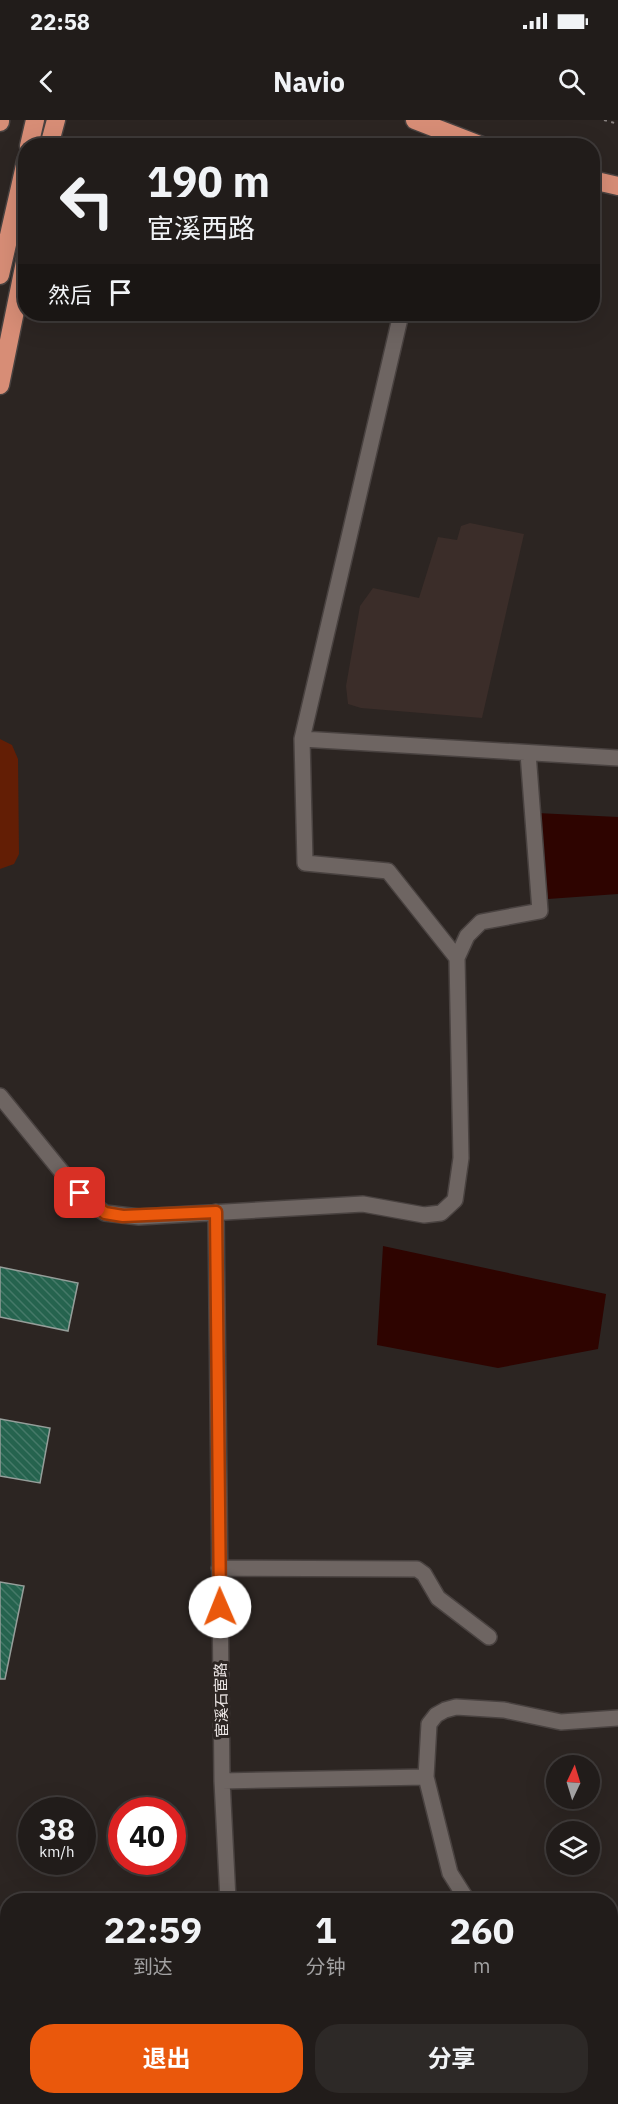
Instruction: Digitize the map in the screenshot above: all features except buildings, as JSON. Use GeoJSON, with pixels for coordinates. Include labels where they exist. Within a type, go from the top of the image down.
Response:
{"type":"FeatureCollection","features":[{"type":"Feature","properties":{"kind":"highway"},"geometry":{"type":"LineString","coordinates":[[31,138],[35,120]]}},
{"type":"Feature","properties":{"kind":"highway"},"geometry":{"type":"LineString","coordinates":[[51,138],[56,120]]}},
{"type":"Feature","properties":{"kind":"highway"},"geometry":{"type":"LineString","coordinates":[[415,120],[442,138]]}},
{"type":"Feature","properties":{"kind":"highway"},"geometry":{"type":"LineString","coordinates":[[600,182],[618,186]]}},
{"type":"Feature","properties":{"kind":"highway"},"geometry":{"type":"LineString","coordinates":[[0,275],[18,196]]}},
{"type":"Feature","properties":{"kind":"highway"},"geometry":{"type":"LineString","coordinates":[[0,385],[18,296]]}},
{"type":"Feature","properties":{"kind":"street"},"geometry":{"type":"LineString","coordinates":[[399,321],[302,739],[305,863],[388,871],[457,958]]}},
{"type":"Feature","properties":{"kind":"street"},"geometry":{"type":"LineString","coordinates":[[302,739],[618,758]]}},
{"type":"Feature","properties":{"kind":"street"},"geometry":{"type":"LineString","coordinates":[[0,1096],[80,1193],[105,1213],[139,1217],[363,1204],[424,1215],[441,1213],[455,1200],[461,1158],[457,958],[467,936],[481,922],[540,911],[528,753]]}},
{"type":"Feature","properties":{"kind":"street","name":"宦溪石宦路"},"geometry":{"type":"LineString","coordinates":[[216,1212],[222,1781],[228,1893]]}},
{"type":"Feature","properties":{"kind":"street"},"geometry":{"type":"LineString","coordinates":[[219,1568],[417,1569],[424,1574],[438,1598],[489,1637]]}},
{"type":"Feature","properties":{"kind":"street"},"geometry":{"type":"LineString","coordinates":[[463,1893],[450,1873],[426,1777],[429,1724],[436,1715],[456,1707],[504,1710],[561,1722],[618,1718]]}},
{"type":"Feature","properties":{"kind":"street"},"geometry":{"type":"LineString","coordinates":[[222,1781],[426,1777]]}},
{"type":"Feature","properties":{"kind":"path"},"geometry":{"type":"LineString","coordinates":[[604,120],[618,124]]}},
{"type":"Feature","properties":{"kind":"shaded area"},"geometry":{"type":"Polygon","coordinates":[[[470,523],[524,534],[482,718],[361,708],[348,704],[346,686],[360,606],[373,588],[419,598],[438,537],[457,540],[461,526],[470,523]]]}},
{"type":"Feature","properties":{"kind":"shaded area"},"geometry":{"type":"Polygon","coordinates":[[[0,739],[12,745],[18,759],[19,854],[14,864],[0,869],[0,739]]]}},
{"type":"Feature","properties":{"kind":"shaded area"},"geometry":{"type":"Polygon","coordinates":[[[537,813],[618,817],[618,894],[548,899],[537,813]]]}},
{"type":"Feature","properties":{"kind":"shaded area"},"geometry":{"type":"Polygon","coordinates":[[[383,1246],[606,1294],[598,1349],[498,1368],[377,1345],[383,1246]]]}},
{"type":"Feature","properties":{"kind":"route"},"geometry":{"type":"LineString","coordinates":[[80,1193],[105,1213],[123,1216],[216,1212],[220,1607]]}}]}
